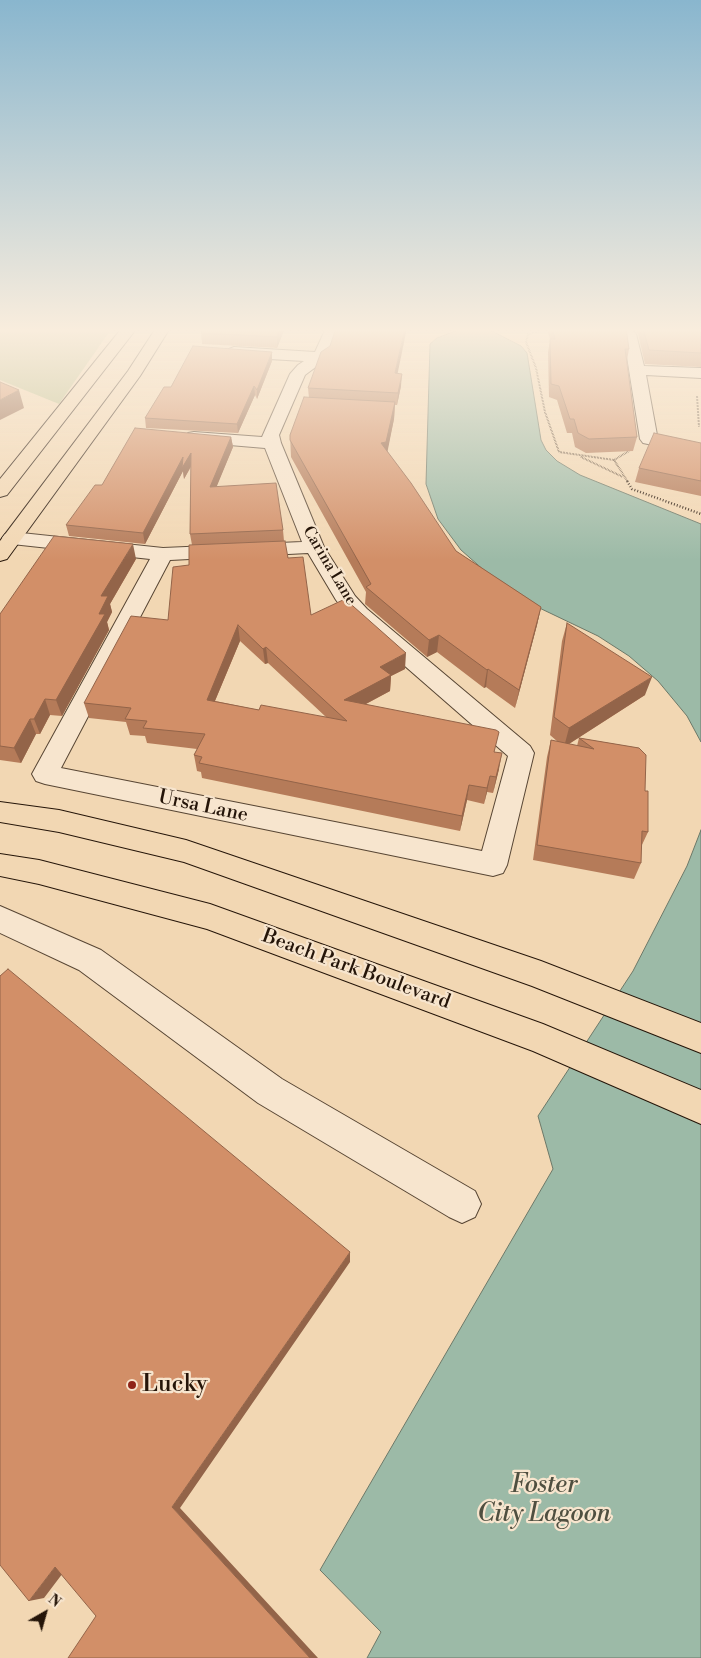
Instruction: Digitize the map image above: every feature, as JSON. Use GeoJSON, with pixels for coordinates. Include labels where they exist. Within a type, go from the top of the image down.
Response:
{"type":"FeatureCollection","features":[{"type":"Feature","properties":{"kind":"main road"},"geometry":{"type":"LineString","coordinates":[[0,491],[8,475],[66,405]]}},
{"type":"Feature","properties":{"kind":"main road"},"geometry":{"type":"LineString","coordinates":[[0,555],[110,405]]}},
{"type":"Feature","properties":{"kind":"main road"},"geometry":{"type":"LineString","coordinates":[[0,812],[59,821],[186,851],[541,975],[701,1038]]}},
{"type":"Feature","properties":{"kind":"main road","name":"Beach Park Boulevard"},"geometry":{"type":"LineString","coordinates":[[0,865],[39,872],[210,917],[543,1039],[701,1106]]}},
{"type":"Feature","properties":{"kind":"street"},"geometry":{"type":"LineString","coordinates":[[177,436],[272,443],[270,435],[294,405]]}},
{"type":"Feature","properties":{"kind":"street"},"geometry":{"type":"LineString","coordinates":[[644,405],[649,439],[701,450]]}},
{"type":"Feature","properties":{"kind":"street","name":"Carina Lane"},"geometry":{"type":"LineString","coordinates":[[272,443],[314,547],[347,600],[359,614],[521,753]]}},
{"type":"Feature","properties":{"kind":"street"},"geometry":{"type":"LineString","coordinates":[[12,538],[163,554],[314,547]]}},
{"type":"Feature","properties":{"kind":"street","name":"Ursa Lane"},"geometry":{"type":"LineString","coordinates":[[163,554],[45,774],[493,865],[521,753]]}},
{"type":"Feature","properties":{"kind":"street"},"geometry":{"type":"LineString","coordinates":[[0,919],[90,960],[270,1091],[462,1204]]}},
{"type":"Feature","properties":{"kind":"path"},"geometry":{"type":"LineString","coordinates":[[544,405],[559,452],[614,460],[649,439]]}},
{"type":"Feature","properties":{"kind":"path"},"geometry":{"type":"LineString","coordinates":[[576,455],[624,477]]}},
{"type":"Feature","properties":{"kind":"path"},"geometry":{"type":"LineString","coordinates":[[614,460],[632,489],[701,514]]}},
{"type":"Feature","properties":{"kind":"water"},"geometry":{"type":"Polygon","coordinates":[[[428,405],[535,405],[541,440],[546,450],[557,461],[580,475],[701,524],[701,742],[687,716],[658,681],[629,656],[598,636],[529,603],[495,580],[461,550],[438,519],[426,484],[428,405]]]}},
{"type":"Feature","properties":{"kind":"water","name":"Foster City Lagoon"},"geometry":{"type":"Polygon","coordinates":[[[701,830],[701,1658],[367,1658],[381,1632],[320,1570],[553,1169],[538,1116],[633,971],[687,866],[701,830]]]}},
{"type":"Feature","properties":{"kind":"building"},"geometry":{"type":"Polygon","coordinates":[[[153,405],[245,405],[237,424],[145,418],[153,405]]]}},
{"type":"Feature","properties":{"kind":"building"},"geometry":{"type":"Polygon","coordinates":[[[301,405],[394,405],[386,442],[381,443],[411,483],[456,551],[541,607],[519,690],[487,670],[439,635],[429,640],[366,587],[371,584],[290,440],[290,435],[301,405]]]}},
{"type":"Feature","properties":{"kind":"building"},"geometry":{"type":"Polygon","coordinates":[[[565,405],[633,405],[637,437],[589,439],[578,433],[574,419],[570,419],[565,405]]]}},
{"type":"Feature","properties":{"kind":"building"},"geometry":{"type":"Polygon","coordinates":[[[135,428],[231,437],[210,487],[276,483],[283,530],[190,534],[191,453],[182,468],[183,457],[143,533],[66,525],[95,485],[102,485],[135,428]]]}},
{"type":"Feature","properties":{"kind":"building"},"geometry":{"type":"Polygon","coordinates":[[[654,433],[701,443],[701,481],[639,468],[654,433]]]}},
{"type":"Feature","properties":{"kind":"building"},"geometry":{"type":"Polygon","coordinates":[[[54,536],[133,544],[101,596],[108,596],[99,614],[105,614],[56,700],[45,699],[34,719],[30,719],[14,748],[0,746],[0,614],[54,536]]]}},
{"type":"Feature","properties":{"kind":"building"},"geometry":{"type":"Polygon","coordinates":[[[285,541],[288,558],[303,557],[311,615],[345,599],[406,653],[380,667],[391,675],[344,700],[496,730],[499,732],[494,752],[502,753],[496,777],[490,776],[487,788],[469,785],[462,816],[199,763],[202,757],[194,755],[205,734],[143,728],[147,721],[125,719],[131,708],[84,703],[131,616],[168,620],[173,567],[189,565],[189,545],[285,541]],[[238,625],[207,700],[259,710],[261,705],[347,721],[266,647],[263,649],[238,625]]]}},
{"type":"Feature","properties":{"kind":"building"},"geometry":{"type":"Polygon","coordinates":[[[567,623],[652,677],[569,728],[554,717],[567,623]]]}},
{"type":"Feature","properties":{"kind":"building"},"geometry":{"type":"Polygon","coordinates":[[[579,738],[639,748],[646,755],[645,791],[648,791],[648,832],[642,831],[641,863],[537,845],[551,740],[594,749],[579,738]]]}},
{"type":"Feature","properties":{"kind":"building","name":"Lucky"},"geometry":{"type":"Polygon","coordinates":[[[8,969],[350,1252],[172,1507],[310,1658],[68,1658],[96,1616],[55,1567],[29,1601],[0,1565],[0,976],[8,969]]]}},
{"type":"Feature","properties":{"kind":"place","name":"Lucky"},"geometry":{"type":"Point","coordinates":[132,1385]}}]}
